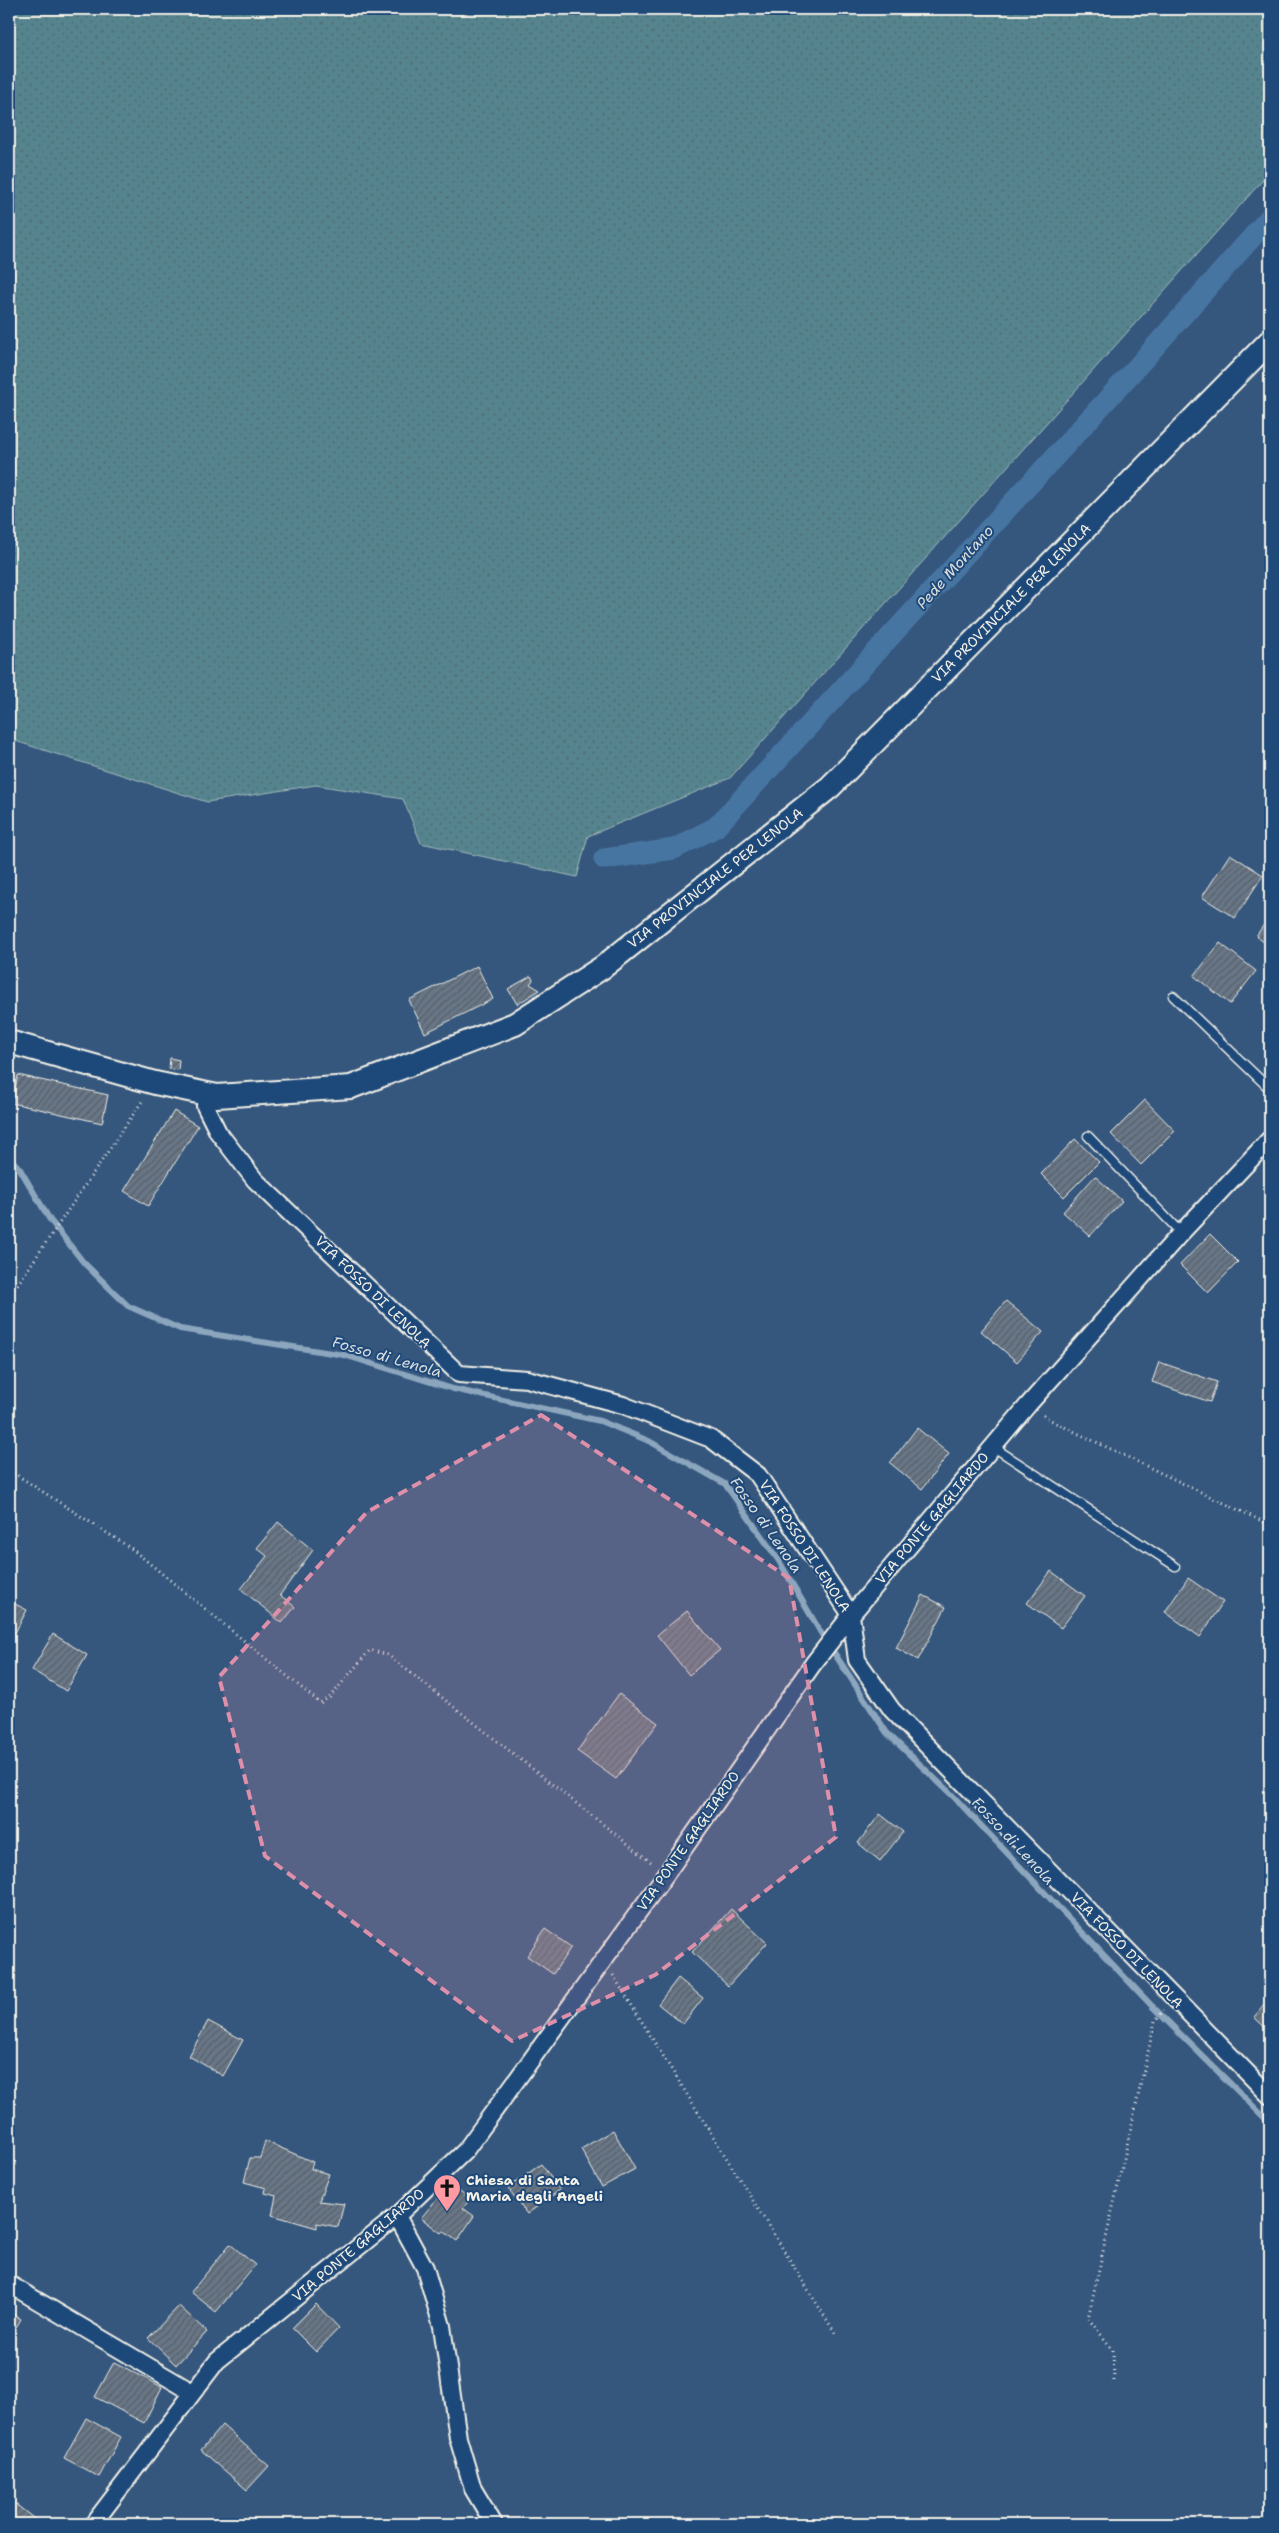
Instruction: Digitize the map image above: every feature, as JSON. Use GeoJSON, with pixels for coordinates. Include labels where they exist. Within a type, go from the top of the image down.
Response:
{"type":"FeatureCollection","features":[{"type":"Feature","properties":{"kind":"main road","name":"VIA PROVINCIALE PER LENOLA"},"geometry":{"type":"LineString","coordinates":[[9,1042],[155,1083],[217,1096],[351,1087],[515,1024],[603,967],[830,787],[1270,341]]}},
{"type":"Feature","properties":{"kind":"street","name":"VIA FOSSO DI LENOLA"},"geometry":{"type":"LineString","coordinates":[[206,1094],[205,1106],[218,1132],[255,1180],[459,1374],[527,1379],[623,1405],[711,1439],[758,1475],[851,1615],[857,1660],[892,1710],[1270,2096]]}},
{"type":"Feature","properties":{"kind":"street","name":"VIA PONTE GAGLIARDO"},"geometry":{"type":"LineString","coordinates":[[93,2524],[217,2361],[397,2216],[465,2151],[666,1874],[813,1664],[851,1615],[1028,1405],[1182,1233],[1270,1140]]}},
{"type":"Feature","properties":{"kind":"street"},"geometry":{"type":"LineString","coordinates":[[397,2216],[425,2268],[442,2326],[458,2438],[473,2489],[494,2524]]}},
{"type":"Feature","properties":{"kind":"street"},"geometry":{"type":"LineString","coordinates":[[9,2284],[192,2392]]}},
{"type":"Feature","properties":{"kind":"lane"},"geometry":{"type":"LineString","coordinates":[[1173,996],[1270,1089]]}},
{"type":"Feature","properties":{"kind":"lane"},"geometry":{"type":"LineString","coordinates":[[1088,1136],[1182,1233]]}},
{"type":"Feature","properties":{"kind":"lane"},"geometry":{"type":"LineString","coordinates":[[992,1446],[1174,1566]]}},
{"type":"Feature","properties":{"kind":"path"},"geometry":{"type":"LineString","coordinates":[[9,1297],[155,1083]]}},
{"type":"Feature","properties":{"kind":"path"},"geometry":{"type":"LineString","coordinates":[[1028,1405],[1054,1422],[1270,1525]]}},
{"type":"Feature","properties":{"kind":"path"},"geometry":{"type":"LineString","coordinates":[[9,1470],[132,1549],[320,1703],[330,1697],[370,1650],[388,1655],[666,1874]]}},
{"type":"Feature","properties":{"kind":"path"},"geometry":{"type":"LineString","coordinates":[[604,1960],[835,2333]]}},
{"type":"Feature","properties":{"kind":"path"},"geometry":{"type":"LineString","coordinates":[[1114,2380],[1113,2350],[1088,2318],[1156,2020],[1165,2009]]}},
{"type":"Feature","properties":{"kind":"highlighted area"},"geometry":{"type":"Polygon","coordinates":[[[541,1415],[789,1578],[836,1837],[655,1975],[512,2041],[265,1856],[219,1677],[367,1512],[541,1415]]]}},
{"type":"Feature","properties":{"kind":"green space"},"geometry":{"type":"Polygon","coordinates":[[[9,9],[1270,9],[1270,172],[730,778],[588,836],[577,877],[421,843],[403,799],[316,785],[207,802],[9,739],[9,9]]]}},
{"type":"Feature","properties":{"kind":"building"},"geometry":{"type":"Polygon","coordinates":[[[1230,854],[1263,875],[1235,918],[1202,897],[1230,854]]]}},
{"type":"Feature","properties":{"kind":"building"},"geometry":{"type":"Polygon","coordinates":[[[1270,916],[1270,947],[1256,936],[1270,916]]]}},
{"type":"Feature","properties":{"kind":"building"},"geometry":{"type":"Polygon","coordinates":[[[1220,943],[1256,971],[1230,1004],[1194,976],[1220,943]]]}},
{"type":"Feature","properties":{"kind":"building"},"geometry":{"type":"Polygon","coordinates":[[[477,966],[493,999],[425,1033],[409,1000],[477,966]]]}},
{"type":"Feature","properties":{"kind":"building"},"geometry":{"type":"Polygon","coordinates":[[[531,976],[533,980],[530,984],[540,990],[517,1004],[508,989],[531,976]]]}},
{"type":"Feature","properties":{"kind":"building"},"geometry":{"type":"Polygon","coordinates":[[[1270,1054],[1270,1066],[1264,1061],[1270,1054]]]}},
{"type":"Feature","properties":{"kind":"building"},"geometry":{"type":"Polygon","coordinates":[[[170,1058],[179,1060],[178,1070],[169,1069],[170,1058]]]}},
{"type":"Feature","properties":{"kind":"building"},"geometry":{"type":"Polygon","coordinates":[[[18,1075],[108,1095],[102,1123],[12,1103],[18,1075]]]}},
{"type":"Feature","properties":{"kind":"building"},"geometry":{"type":"Polygon","coordinates":[[[1145,1100],[1175,1131],[1141,1165],[1111,1134],[1145,1100]]]}},
{"type":"Feature","properties":{"kind":"building"},"geometry":{"type":"Polygon","coordinates":[[[174,1111],[198,1126],[148,1206],[124,1191],[174,1111]]]}},
{"type":"Feature","properties":{"kind":"building"},"geometry":{"type":"Polygon","coordinates":[[[1075,1139],[1099,1162],[1064,1197],[1041,1174],[1075,1139]]]}},
{"type":"Feature","properties":{"kind":"building"},"geometry":{"type":"Polygon","coordinates":[[[1095,1176],[1122,1201],[1090,1236],[1063,1212],[1095,1176]]]}},
{"type":"Feature","properties":{"kind":"building"},"geometry":{"type":"Polygon","coordinates":[[[1210,1234],[1238,1262],[1208,1293],[1180,1265],[1210,1234]]]}},
{"type":"Feature","properties":{"kind":"building"},"geometry":{"type":"Polygon","coordinates":[[[1006,1301],[1043,1332],[1017,1362],[981,1331],[1006,1301]]]}},
{"type":"Feature","properties":{"kind":"building"},"geometry":{"type":"Polygon","coordinates":[[[1159,1362],[1217,1382],[1210,1402],[1152,1382],[1159,1362]]]}},
{"type":"Feature","properties":{"kind":"building"},"geometry":{"type":"Polygon","coordinates":[[[917,1428],[949,1454],[922,1489],[890,1463],[917,1428]]]}},
{"type":"Feature","properties":{"kind":"building"},"geometry":{"type":"Polygon","coordinates":[[[278,1522],[313,1550],[280,1595],[295,1607],[282,1623],[241,1589],[267,1556],[257,1548],[278,1522]]]}},
{"type":"Feature","properties":{"kind":"building"},"geometry":{"type":"Polygon","coordinates":[[[1051,1571],[1085,1596],[1061,1628],[1027,1603],[1051,1571]]]}},
{"type":"Feature","properties":{"kind":"building"},"geometry":{"type":"Polygon","coordinates":[[[1188,1578],[1223,1602],[1200,1637],[1165,1612],[1188,1578]]]}},
{"type":"Feature","properties":{"kind":"building"},"geometry":{"type":"Polygon","coordinates":[[[923,1595],[946,1607],[918,1660],[896,1648],[923,1595]]]}},
{"type":"Feature","properties":{"kind":"building"},"geometry":{"type":"Polygon","coordinates":[[[9,1601],[27,1610],[9,1644],[9,1601]]]}},
{"type":"Feature","properties":{"kind":"building"},"geometry":{"type":"Polygon","coordinates":[[[687,1611],[720,1650],[689,1675],[657,1635],[687,1611]]]}},
{"type":"Feature","properties":{"kind":"building"},"geometry":{"type":"Polygon","coordinates":[[[53,1634],[87,1655],[66,1691],[32,1670],[53,1634]]]}},
{"type":"Feature","properties":{"kind":"building"},"geometry":{"type":"Polygon","coordinates":[[[619,1694],[658,1723],[616,1779],[577,1751],[619,1694]]]}},
{"type":"Feature","properties":{"kind":"building"},"geometry":{"type":"Polygon","coordinates":[[[880,1814],[903,1832],[880,1861],[858,1843],[880,1814]]]}},
{"type":"Feature","properties":{"kind":"building"},"geometry":{"type":"Polygon","coordinates":[[[731,1909],[767,1943],[728,1986],[692,1952],[731,1909]]]}},
{"type":"Feature","properties":{"kind":"building"},"geometry":{"type":"Polygon","coordinates":[[[545,1929],[571,1947],[553,1974],[527,1956],[545,1929]]]}},
{"type":"Feature","properties":{"kind":"building"},"geometry":{"type":"Polygon","coordinates":[[[678,1978],[703,1998],[683,2024],[658,2004],[678,1978]]]}},
{"type":"Feature","properties":{"kind":"building"},"geometry":{"type":"Polygon","coordinates":[[[1270,1998],[1270,2032],[1254,2017],[1270,1998]]]}},
{"type":"Feature","properties":{"kind":"building"},"geometry":{"type":"Polygon","coordinates":[[[208,2021],[243,2040],[223,2076],[189,2056],[208,2021]]]}},
{"type":"Feature","properties":{"kind":"building"},"geometry":{"type":"Polygon","coordinates":[[[613,2130],[635,2169],[602,2187],[581,2149],[613,2130]]]}},
{"type":"Feature","properties":{"kind":"building"},"geometry":{"type":"Polygon","coordinates":[[[265,2141],[313,2162],[311,2169],[329,2174],[319,2201],[344,2204],[338,2227],[317,2223],[317,2228],[272,2215],[276,2196],[265,2193],[266,2188],[244,2182],[250,2158],[260,2158],[265,2141]]]}},
{"type":"Feature","properties":{"kind":"building"},"geometry":{"type":"Polygon","coordinates":[[[541,2164],[560,2190],[527,2214],[508,2188],[541,2164]]]}},
{"type":"Feature","properties":{"kind":"building","name":"Chiesa di Santa Maria degli Angeli"},"geometry":{"type":"Polygon","coordinates":[[[450,2183],[470,2199],[463,2208],[474,2216],[457,2241],[443,2231],[441,2233],[421,2218],[450,2183]]]}},
{"type":"Feature","properties":{"kind":"building"},"geometry":{"type":"Polygon","coordinates":[[[230,2244],[255,2265],[216,2312],[191,2292],[230,2244]]]}},
{"type":"Feature","properties":{"kind":"building"},"geometry":{"type":"Polygon","coordinates":[[[316,2304],[339,2328],[316,2352],[292,2328],[316,2304]]]}},
{"type":"Feature","properties":{"kind":"building"},"geometry":{"type":"Polygon","coordinates":[[[179,2306],[207,2332],[176,2365],[148,2338],[179,2306]]]}},
{"type":"Feature","properties":{"kind":"building"},"geometry":{"type":"Polygon","coordinates":[[[9,2311],[21,2319],[9,2339],[9,2311]]]}},
{"type":"Feature","properties":{"kind":"building"},"geometry":{"type":"Polygon","coordinates":[[[114,2362],[162,2387],[144,2423],[95,2397],[114,2362]]]}},
{"type":"Feature","properties":{"kind":"building"},"geometry":{"type":"Polygon","coordinates":[[[86,2418],[121,2437],[99,2477],[64,2458],[86,2418]]]}},
{"type":"Feature","properties":{"kind":"building"},"geometry":{"type":"Polygon","coordinates":[[[222,2425],[269,2466],[247,2490],[201,2450],[222,2425]]]}},
{"type":"Feature","properties":{"kind":"building"},"geometry":{"type":"Polygon","coordinates":[[[9,2499],[37,2521],[35,2524],[9,2524],[9,2499]]]}},
{"type":"Feature","properties":{"kind":"waterway","name":"Pede Montano"},"geometry":{"type":"LineString","coordinates":[[604,859],[674,849],[716,827],[1136,368],[1270,217]]}},
{"type":"Feature","properties":{"kind":"waterway","name":"Fosso di Lenola"},"geometry":{"type":"LineString","coordinates":[[9,1157],[20,1169],[50,1220],[84,1263],[128,1306],[180,1329],[344,1355],[453,1389],[600,1421],[649,1441],[725,1484],[779,1561],[821,1633],[887,1733],[953,1796],[1152,2006],[1270,2123]]}},
{"type":"Feature","properties":{"kind":"place","name":"Chiesa di Santa Maria degli Angeli"},"geometry":{"type":"Point","coordinates":[447,2212]}}]}
